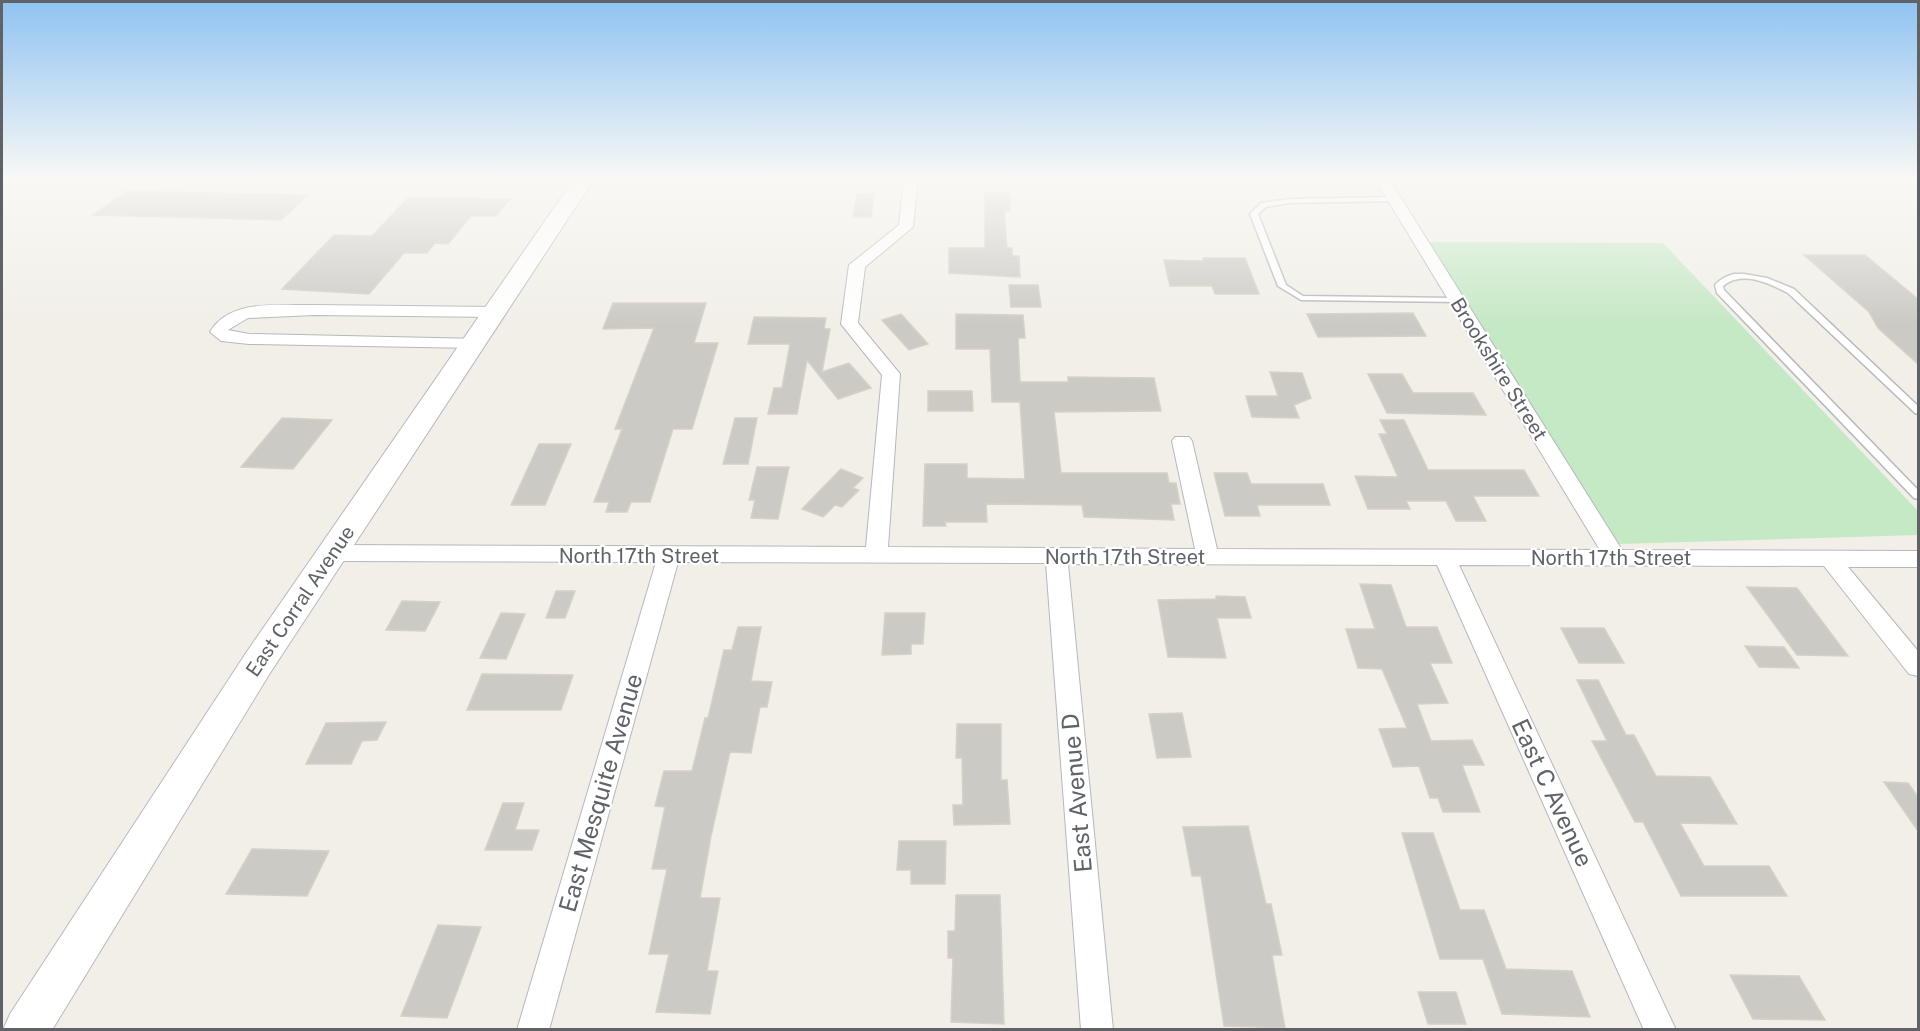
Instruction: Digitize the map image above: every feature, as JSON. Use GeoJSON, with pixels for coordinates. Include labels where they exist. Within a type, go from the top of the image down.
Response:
{"type":"FeatureCollection","features":[{"type":"Feature","properties":{"kind":"main road","name":"East Corral Avenue"},"geometry":{"type":"LineString","coordinates":[[26,1029],[178,786],[552,227]]}},
{"type":"Feature","properties":{"kind":"street"},"geometry":{"type":"LineString","coordinates":[[876,556],[891,374],[849,324],[857,265],[905,227]]}},
{"type":"Feature","properties":{"kind":"street","name":"Brookshire Street"},"geometry":{"type":"LineString","coordinates":[[1411,227],[1616,558]]}},
{"type":"Feature","properties":{"kind":"street"},"geometry":{"type":"LineString","coordinates":[[474,344],[249,339],[227,337],[219,332],[223,325],[244,313],[314,310],[496,312]]}},
{"type":"Feature","properties":{"kind":"street"},"geometry":{"type":"LineString","coordinates":[[1182,441],[1208,557]]}},
{"type":"Feature","properties":{"kind":"street","name":"North 17th Street"},"geometry":{"type":"LineString","coordinates":[[332,553],[1918,559]]}},
{"type":"Feature","properties":{"kind":"street","name":"East Mesquite Avenue"},"geometry":{"type":"LineString","coordinates":[[533,1029],[669,556]]}},
{"type":"Feature","properties":{"kind":"street","name":"East Avenue D"},"geometry":{"type":"LineString","coordinates":[[1056,557],[1097,1029]]}},
{"type":"Feature","properties":{"kind":"street","name":"East C Avenue"},"geometry":{"type":"LineString","coordinates":[[1444,557],[1660,1029]]}},
{"type":"Feature","properties":{"kind":"street"},"geometry":{"type":"LineString","coordinates":[[1829,558],[1918,667]]}},
{"type":"Feature","properties":{"kind":"lane"},"geometry":{"type":"LineString","coordinates":[[1259,227],[1281,286],[1301,298],[1456,300]]}},
{"type":"Feature","properties":{"kind":"lane"},"geometry":{"type":"LineString","coordinates":[[1918,411],[1791,291],[1773,282],[1747,277],[1731,277],[1719,285],[1720,291],[1918,496]]}},
{"type":"Feature","properties":{"kind":"green space"},"geometry":{"type":"Polygon","coordinates":[[[1428,242],[1663,243],[1918,511],[1918,535],[1619,544],[1428,242]]]}},
{"type":"Feature","properties":{"kind":"building"},"geometry":{"type":"Polygon","coordinates":[[[380,227],[462,227],[448,244],[435,243],[427,253],[404,253],[369,294],[282,289],[334,235],[372,236],[380,227]]]}},
{"type":"Feature","properties":{"kind":"building"},"geometry":{"type":"Polygon","coordinates":[[[985,227],[1005,227],[1007,248],[1012,248],[1012,256],[1019,256],[1020,277],[949,273],[949,248],[985,248],[985,227]]]}},
{"type":"Feature","properties":{"kind":"building"},"geometry":{"type":"Polygon","coordinates":[[[1804,255],[1865,255],[1918,299],[1918,364],[1878,328],[1869,312],[1804,255]]]}},
{"type":"Feature","properties":{"kind":"building"},"geometry":{"type":"Polygon","coordinates":[[[1203,258],[1245,258],[1259,294],[1215,294],[1212,286],[1170,286],[1164,260],[1204,261],[1203,258]]]}},
{"type":"Feature","properties":{"kind":"building"},"geometry":{"type":"Polygon","coordinates":[[[1009,285],[1038,285],[1041,307],[1011,307],[1009,285]]]}},
{"type":"Feature","properties":{"kind":"building"},"geometry":{"type":"Polygon","coordinates":[[[613,303],[706,303],[694,343],[718,343],[692,429],[673,429],[650,502],[631,502],[627,512],[606,512],[609,502],[594,502],[622,429],[615,429],[654,328],[603,329],[613,303]]]}},
{"type":"Feature","properties":{"kind":"building"},"geometry":{"type":"Polygon","coordinates":[[[1413,313],[1426,336],[1318,337],[1307,314],[1413,313]]]}},
{"type":"Feature","properties":{"kind":"building"},"geometry":{"type":"Polygon","coordinates":[[[901,314],[928,344],[909,350],[882,320],[901,314]]]}},
{"type":"Feature","properties":{"kind":"building"},"geometry":{"type":"Polygon","coordinates":[[[956,314],[1023,315],[1025,338],[1018,338],[1020,382],[1068,382],[1068,377],[1154,378],[1161,411],[1054,412],[1061,473],[1167,473],[1169,483],[1176,483],[1180,504],[1171,504],[1174,520],[1084,517],[1082,505],[986,504],[987,522],[945,522],[946,526],[923,526],[925,464],[967,464],[967,478],[1025,479],[1020,402],[992,402],[990,349],[956,349],[956,314]]]}},
{"type":"Feature","properties":{"kind":"building"},"geometry":{"type":"Polygon","coordinates":[[[754,317],[826,318],[824,329],[830,329],[822,372],[849,363],[871,388],[838,399],[807,360],[797,414],[768,414],[774,388],[782,388],[790,344],[748,344],[754,317]]]}},
{"type":"Feature","properties":{"kind":"building"},"geometry":{"type":"Polygon","coordinates":[[[1270,372],[1302,373],[1311,398],[1294,405],[1299,418],[1252,417],[1246,396],[1278,396],[1270,372]]]}},
{"type":"Feature","properties":{"kind":"building"},"geometry":{"type":"Polygon","coordinates":[[[1368,374],[1402,374],[1413,393],[1473,393],[1486,415],[1387,413],[1368,374]]]}},
{"type":"Feature","properties":{"kind":"building"},"geometry":{"type":"Polygon","coordinates":[[[928,391],[972,391],[973,411],[928,411],[928,391]]]}},
{"type":"Feature","properties":{"kind":"building"},"geometry":{"type":"Polygon","coordinates":[[[282,418],[332,420],[293,469],[241,467],[282,418]]]}},
{"type":"Feature","properties":{"kind":"building"},"geometry":{"type":"Polygon","coordinates":[[[735,418],[757,418],[748,464],[723,464],[735,418]]]}},
{"type":"Feature","properties":{"kind":"building"},"geometry":{"type":"Polygon","coordinates":[[[1380,420],[1404,420],[1428,470],[1524,470],[1539,496],[1473,496],[1486,521],[1456,521],[1446,501],[1406,501],[1410,509],[1368,509],[1355,476],[1398,477],[1379,434],[1387,434],[1380,420]]]}},
{"type":"Feature","properties":{"kind":"building"},"geometry":{"type":"Polygon","coordinates":[[[539,444],[571,444],[545,505],[511,505],[539,444]]]}},
{"type":"Feature","properties":{"kind":"building"},"geometry":{"type":"Polygon","coordinates":[[[757,467],[789,467],[778,519],[751,518],[755,500],[749,500],[757,467]]]}},
{"type":"Feature","properties":{"kind":"building"},"geometry":{"type":"Polygon","coordinates":[[[841,469],[863,478],[853,488],[859,490],[842,507],[835,505],[823,517],[802,509],[841,469]]]}},
{"type":"Feature","properties":{"kind":"building"},"geometry":{"type":"Polygon","coordinates":[[[1214,473],[1247,473],[1251,484],[1323,484],[1330,505],[1257,505],[1260,516],[1225,516],[1214,473]]]}},
{"type":"Feature","properties":{"kind":"building"},"geometry":{"type":"Polygon","coordinates":[[[1360,584],[1391,585],[1406,627],[1437,627],[1452,663],[1430,663],[1448,703],[1417,704],[1431,741],[1472,740],[1484,765],[1462,765],[1480,812],[1443,812],[1438,798],[1430,798],[1419,766],[1393,767],[1379,729],[1407,728],[1382,669],[1358,668],[1346,629],[1375,629],[1360,584]]]}},
{"type":"Feature","properties":{"kind":"building"},"geometry":{"type":"Polygon","coordinates":[[[1747,587],[1797,588],[1848,656],[1797,655],[1747,587]]]}},
{"type":"Feature","properties":{"kind":"building"},"geometry":{"type":"Polygon","coordinates":[[[556,591],[575,591],[565,618],[546,618],[556,591]]]}},
{"type":"Feature","properties":{"kind":"building"},"geometry":{"type":"Polygon","coordinates":[[[1216,596],[1245,597],[1251,618],[1217,618],[1226,658],[1168,657],[1158,600],[1216,599],[1216,596]]]}},
{"type":"Feature","properties":{"kind":"building"},"geometry":{"type":"Polygon","coordinates":[[[402,601],[440,602],[425,631],[386,630],[402,601]]]}},
{"type":"Feature","properties":{"kind":"building"},"geometry":{"type":"Polygon","coordinates":[[[501,613],[525,614],[506,659],[480,658],[501,613]]]}},
{"type":"Feature","properties":{"kind":"building"},"geometry":{"type":"Polygon","coordinates":[[[885,613],[925,613],[923,644],[911,644],[911,654],[882,655],[885,613]]]}},
{"type":"Feature","properties":{"kind":"building"},"geometry":{"type":"Polygon","coordinates":[[[738,627],[761,627],[751,681],[772,682],[767,707],[760,707],[751,753],[730,752],[711,836],[700,898],[720,898],[707,971],[718,971],[710,1014],[656,1012],[669,954],[649,954],[667,869],[652,869],[665,807],[655,806],[664,771],[692,771],[705,718],[708,718],[724,650],[732,650],[738,627]]]}},
{"type":"Feature","properties":{"kind":"building"},"geometry":{"type":"Polygon","coordinates":[[[1561,628],[1604,628],[1624,663],[1579,663],[1561,628]]]}},
{"type":"Feature","properties":{"kind":"building"},"geometry":{"type":"Polygon","coordinates":[[[1745,646],[1784,647],[1799,668],[1759,667],[1745,646]]]}},
{"type":"Feature","properties":{"kind":"building"},"geometry":{"type":"Polygon","coordinates":[[[482,674],[573,675],[561,710],[467,710],[482,674]]]}},
{"type":"Feature","properties":{"kind":"building"},"geometry":{"type":"Polygon","coordinates":[[[1577,680],[1598,680],[1626,735],[1634,735],[1656,776],[1710,777],[1737,824],[1680,823],[1704,866],[1769,866],[1787,896],[1681,896],[1643,822],[1635,822],[1592,741],[1607,741],[1577,680]]]}},
{"type":"Feature","properties":{"kind":"building"},"geometry":{"type":"Polygon","coordinates":[[[1182,713],[1191,757],[1157,758],[1149,714],[1182,713]]]}},
{"type":"Feature","properties":{"kind":"building"},"geometry":{"type":"Polygon","coordinates":[[[386,722],[377,740],[362,741],[351,764],[306,764],[326,723],[386,722]]]}},
{"type":"Feature","properties":{"kind":"building"},"geometry":{"type":"Polygon","coordinates":[[[957,724],[1001,724],[1001,780],[1007,780],[1010,824],[954,825],[953,805],[963,805],[962,758],[956,758],[957,724]]]}},
{"type":"Feature","properties":{"kind":"building"},"geometry":{"type":"Polygon","coordinates":[[[1884,782],[1908,783],[1918,797],[1918,831],[1884,782]]]}},
{"type":"Feature","properties":{"kind":"building"},"geometry":{"type":"Polygon","coordinates":[[[503,803],[524,803],[515,830],[539,830],[532,850],[485,850],[503,803]]]}},
{"type":"Feature","properties":{"kind":"building"},"geometry":{"type":"Polygon","coordinates":[[[1248,826],[1266,904],[1271,904],[1282,955],[1272,955],[1285,1028],[1224,1026],[1201,876],[1192,876],[1183,827],[1248,826]]]}},
{"type":"Feature","properties":{"kind":"building"},"geometry":{"type":"Polygon","coordinates":[[[1402,833],[1433,833],[1460,910],[1484,910],[1506,969],[1572,971],[1590,1017],[1502,1014],[1483,959],[1440,959],[1402,833]]]}},
{"type":"Feature","properties":{"kind":"building"},"geometry":{"type":"Polygon","coordinates":[[[899,841],[946,841],[945,884],[911,884],[911,870],[897,870],[899,841]]]}},
{"type":"Feature","properties":{"kind":"building"},"geometry":{"type":"Polygon","coordinates":[[[252,849],[329,851],[307,896],[226,894],[252,849]]]}},
{"type":"Feature","properties":{"kind":"building"},"geometry":{"type":"Polygon","coordinates":[[[956,895],[1000,895],[1004,1024],[951,1022],[953,958],[948,958],[948,931],[955,931],[956,895]]]}},
{"type":"Feature","properties":{"kind":"building"},"geometry":{"type":"Polygon","coordinates":[[[438,925],[481,927],[447,1018],[401,1016],[438,925]]]}},
{"type":"Feature","properties":{"kind":"building"},"geometry":{"type":"Polygon","coordinates":[[[1730,975],[1799,976],[1825,1020],[1753,1019],[1730,975]]]}},
{"type":"Feature","properties":{"kind":"building"},"geometry":{"type":"Polygon","coordinates":[[[1418,992],[1456,992],[1466,1024],[1428,1024],[1418,992]]]}}]}
